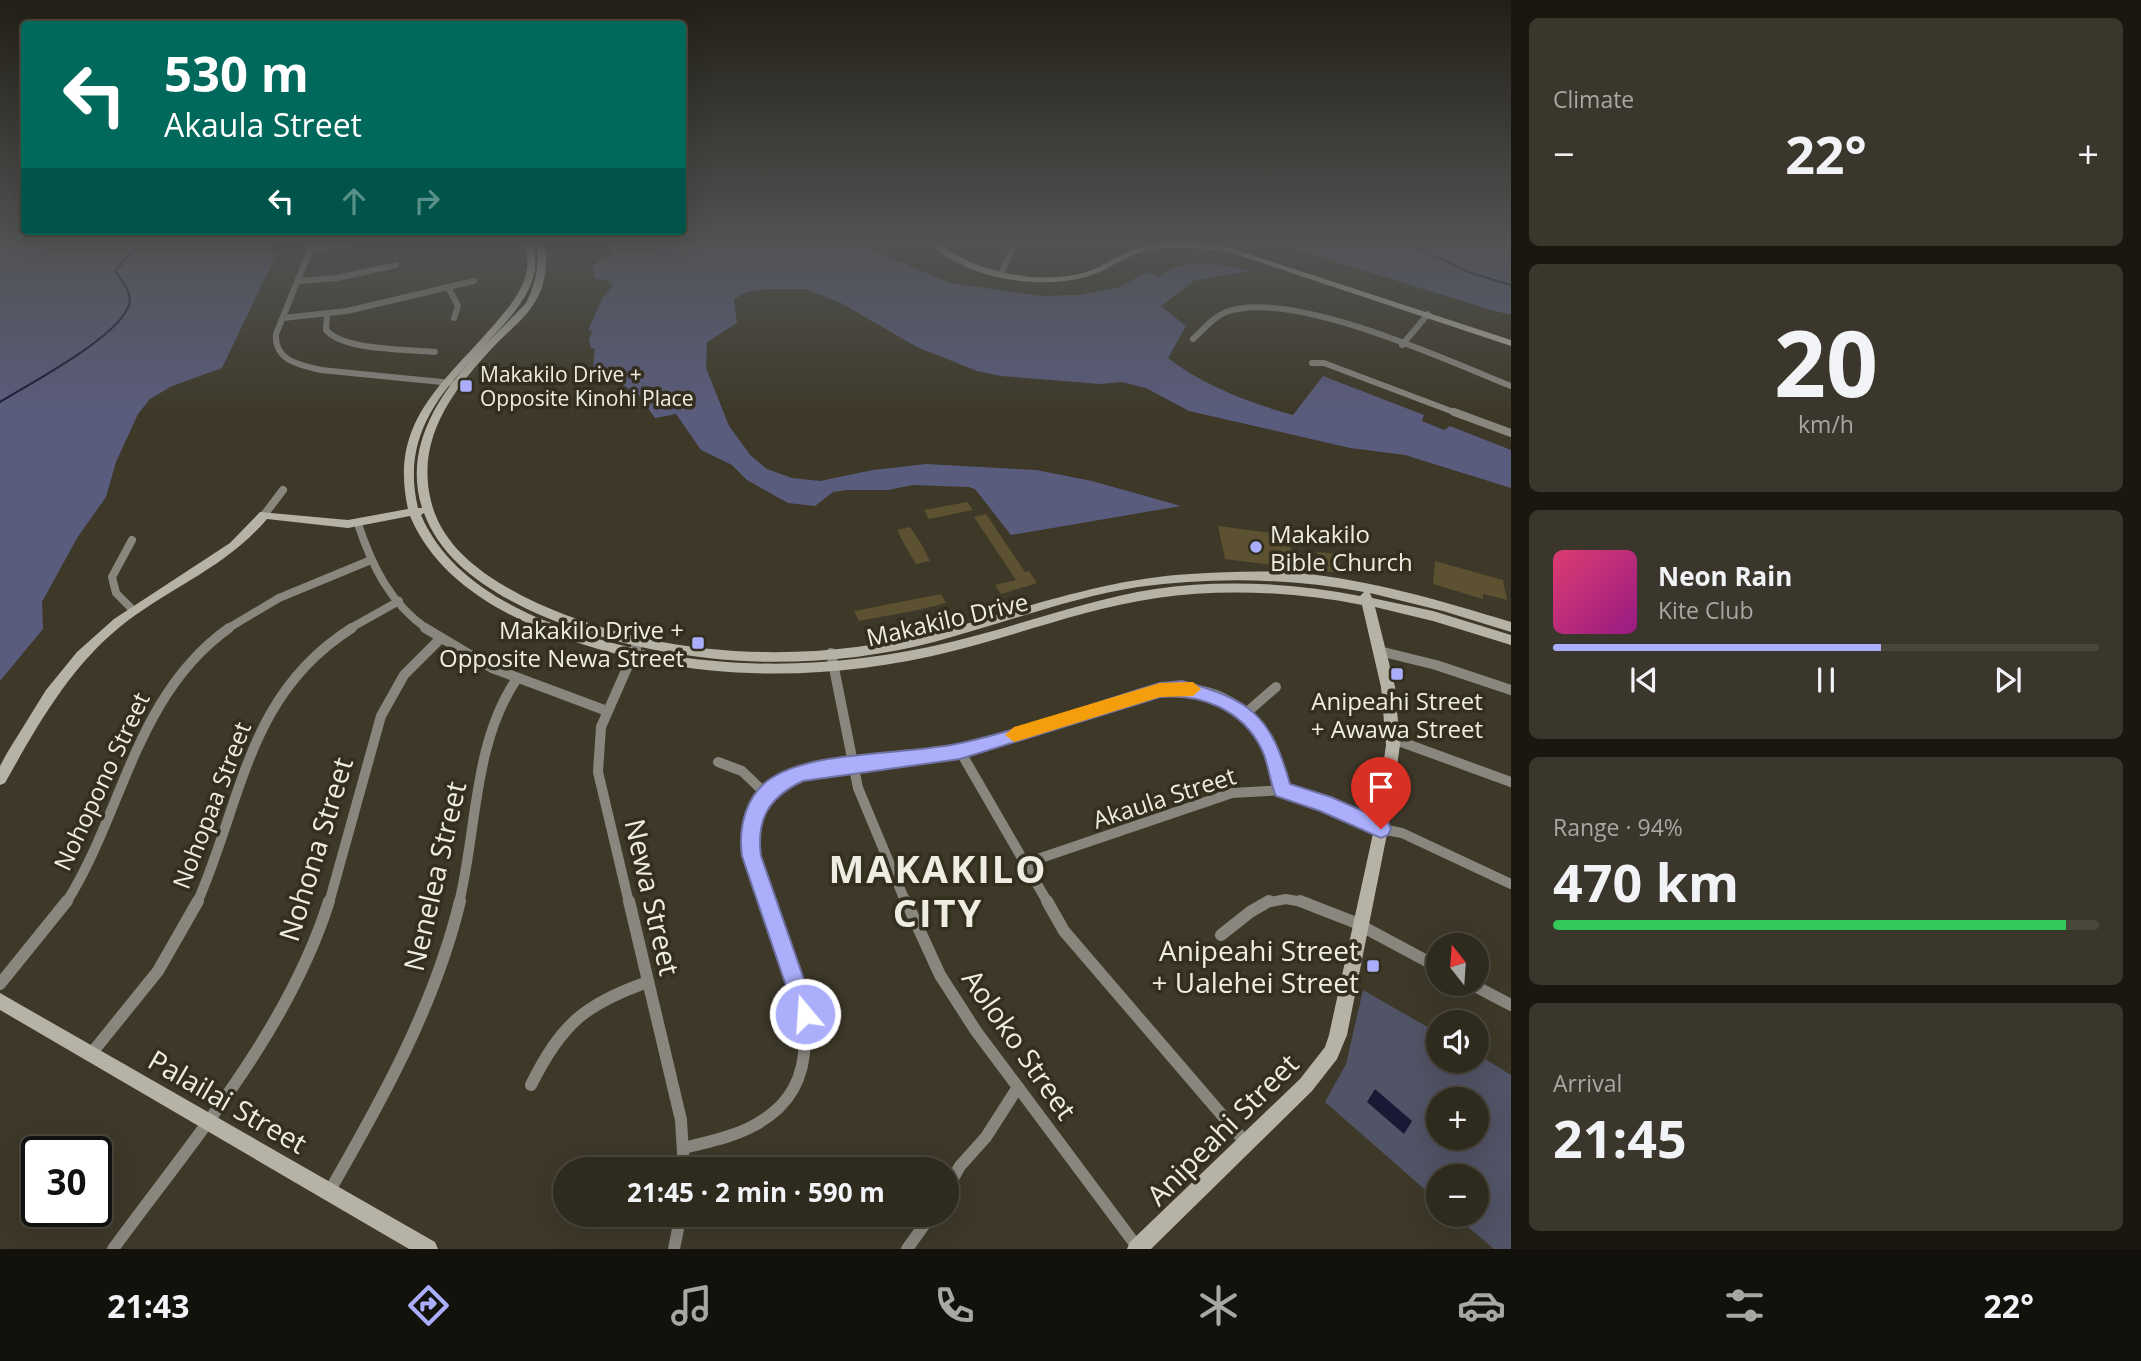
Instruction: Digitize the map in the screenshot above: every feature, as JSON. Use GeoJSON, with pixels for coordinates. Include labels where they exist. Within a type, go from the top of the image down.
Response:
{"type":"FeatureCollection","features":[{"type":"Feature","properties":{"kind":"main road","name":"Makakilo Drive"},"geometry":{"type":"LineString","coordinates":[[517,300],[420,423],[412,444],[407,487],[420,511],[450,549],[505,594],[635,648],[719,668],[833,659],[903,644],[1074,597],[1161,581],[1236,576],[1294,578],[1366,595],[1511,640]]}},
{"type":"Feature","properties":{"kind":"main road","name":"Makakilo Drive"},"geometry":{"type":"LineString","coordinates":[[452,383],[532,300]]}},
{"type":"Feature","properties":{"kind":"main road"},"geometry":{"type":"LineString","coordinates":[[1385,300],[1511,343]]}},
{"type":"Feature","properties":{"kind":"main road"},"geometry":{"type":"LineString","coordinates":[[0,779],[58,681],[86,649],[134,611],[239,542],[264,515]]}},
{"type":"Feature","properties":{"kind":"main road","name":"Makakilo Drive"},"geometry":{"type":"LineString","coordinates":[[1366,595],[1432,604],[1511,627]]}},
{"type":"Feature","properties":{"kind":"main road","name":"Palailai Street"},"geometry":{"type":"LineString","coordinates":[[0,1001],[428,1249]]}},
{"type":"Feature","properties":{"kind":"street"},"geometry":{"type":"LineString","coordinates":[[290,300],[275,339],[279,353],[294,363],[317,369],[452,383]]}},
{"type":"Feature","properties":{"kind":"street"},"geometry":{"type":"LineString","coordinates":[[283,318],[327,314],[388,300]]}},
{"type":"Feature","properties":{"kind":"street"},"geometry":{"type":"LineString","coordinates":[[454,318],[458,306],[455,300]]}},
{"type":"Feature","properties":{"kind":"street"},"geometry":{"type":"LineString","coordinates":[[1193,339],[1226,311],[1254,305],[1286,307],[1321,316],[1511,386]]}},
{"type":"Feature","properties":{"kind":"street"},"geometry":{"type":"LineString","coordinates":[[327,314],[326,330],[340,341],[435,352]]}},
{"type":"Feature","properties":{"kind":"street"},"geometry":{"type":"LineString","coordinates":[[1402,345],[1428,314]]}},
{"type":"Feature","properties":{"kind":"street"},"geometry":{"type":"LineString","coordinates":[[1312,363],[1324,363],[1511,433]]}},
{"type":"Feature","properties":{"kind":"street"},"geometry":{"type":"LineString","coordinates":[[264,515],[283,490]]}},
{"type":"Feature","properties":{"kind":"street"},"geometry":{"type":"LineString","coordinates":[[264,515],[358,524],[420,511]]}},
{"type":"Feature","properties":{"kind":"street"},"geometry":{"type":"LineString","coordinates":[[358,524],[370,560],[399,601],[441,638],[494,671],[607,711]]}},
{"type":"Feature","properties":{"kind":"street"},"geometry":{"type":"LineString","coordinates":[[132,540],[111,580],[116,596],[134,611]]}},
{"type":"Feature","properties":{"kind":"street","name":"Nohopono Street"},"geometry":{"type":"LineString","coordinates":[[0,984],[49,930],[80,880],[150,720],[184,668],[216,638],[251,612],[289,593],[370,560]]}},
{"type":"Feature","properties":{"kind":"street","name":"Anipeahi Street"},"geometry":{"type":"LineString","coordinates":[[1138,1249],[1306,1085],[1331,1053],[1344,1015],[1381,829],[1393,738],[1389,697],[1366,595]]}},
{"type":"Feature","properties":{"kind":"street","name":"Nohopaa Street"},"geometry":{"type":"LineString","coordinates":[[91,1054],[159,971],[192,915],[265,722],[282,690],[306,662],[335,638],[399,601]]}},
{"type":"Feature","properties":{"kind":"street","name":"Nohona Street"},"geometry":{"type":"LineString","coordinates":[[113,1249],[263,1037],[307,958],[327,909],[387,700],[408,666],[441,638]]}},
{"type":"Feature","properties":{"kind":"street","name":"Newa Street"},"geometry":{"type":"LineString","coordinates":[[635,648],[607,711],[598,742],[598,772],[681,1120],[684,1157]]}},
{"type":"Feature","properties":{"kind":"street"},"geometry":{"type":"LineString","coordinates":[[1379,651],[1436,665],[1511,690]]}},
{"type":"Feature","properties":{"kind":"street","name":"Aoloko Street"},"geometry":{"type":"LineString","coordinates":[[833,659],[852,767],[882,851],[940,975],[1018,1087],[1138,1249]]}},
{"type":"Feature","properties":{"kind":"street","name":"Nenelea Street"},"geometry":{"type":"LineString","coordinates":[[329,1192],[405,1054],[432,989],[452,930],[466,875],[491,730],[502,699],[516,680]]}},
{"type":"Feature","properties":{"kind":"street"},"geometry":{"type":"LineString","coordinates":[[1245,714],[1276,687]]}},
{"type":"Feature","properties":{"kind":"street"},"geometry":{"type":"LineString","coordinates":[[684,1148],[748,1128],[767,1116],[791,1091],[804,1059],[805,1014],[750,848],[751,823],[766,794],[785,779],[800,773],[960,751],[1167,688],[1207,693],[1245,714],[1270,747],[1283,790]]}},
{"type":"Feature","properties":{"kind":"street"},"geometry":{"type":"LineString","coordinates":[[1393,738],[1511,782]]}},
{"type":"Feature","properties":{"kind":"street"},"geometry":{"type":"LineString","coordinates":[[960,751],[1064,931],[1246,1143]]}},
{"type":"Feature","properties":{"kind":"street"},"geometry":{"type":"LineString","coordinates":[[718,762],[742,771],[766,794]]}},
{"type":"Feature","properties":{"kind":"street","name":"Akaula Street"},"geometry":{"type":"LineString","coordinates":[[1023,864],[1232,793],[1283,790],[1324,803],[1381,829],[1402,833],[1511,884]]}},
{"type":"Feature","properties":{"kind":"street"},"geometry":{"type":"LineString","coordinates":[[1221,935],[1270,900],[1283,898],[1313,903],[1426,961]]}},
{"type":"Feature","properties":{"kind":"street"},"geometry":{"type":"LineString","coordinates":[[531,1085],[554,1041],[571,1020],[603,997],[648,982]]}},
{"type":"Feature","properties":{"kind":"street"},"geometry":{"type":"LineString","coordinates":[[1489,993],[1511,1005]]}},
{"type":"Feature","properties":{"kind":"street"},"geometry":{"type":"LineString","coordinates":[[959,1168],[986,1137],[1018,1087]]}},
{"type":"Feature","properties":{"kind":"street"},"geometry":{"type":"LineString","coordinates":[[674,1249],[678,1227]]}},
{"type":"Feature","properties":{"kind":"street"},"geometry":{"type":"LineString","coordinates":[[907,1249],[923,1227]]}},
{"type":"Feature","properties":{"kind":"shaded area"},"geometry":{"type":"Polygon","coordinates":[[[0,300],[254,300],[222,368],[172,386],[150,399],[138,414],[116,462],[106,497],[77,538],[42,602],[43,629],[0,681],[0,300]]]}},
{"type":"Feature","properties":{"kind":"shaded area"},"geometry":{"type":"Polygon","coordinates":[[[602,300],[734,300],[737,323],[707,342],[706,368],[729,426],[751,456],[767,469],[792,478],[820,481],[873,470],[926,464],[1036,470],[1092,481],[1181,506],[1011,535],[975,489],[969,487],[913,485],[888,490],[847,490],[833,492],[815,506],[788,503],[747,480],[732,465],[701,450],[676,414],[655,418],[638,394],[593,367],[595,349],[591,348],[589,340],[592,331],[588,330],[602,300]]]}},
{"type":"Feature","properties":{"kind":"shaded area"},"geometry":{"type":"Polygon","coordinates":[[[834,300],[1168,300],[1161,306],[1186,326],[1168,358],[1197,377],[1228,393],[1293,415],[1323,376],[1424,415],[1422,421],[1444,430],[1450,426],[1511,450],[1511,488],[1405,455],[1350,448],[1189,411],[1146,388],[1122,382],[1100,384],[1001,376],[977,371],[917,347],[834,300]]]}},
{"type":"Feature","properties":{"kind":"shaded area"},"geometry":{"type":"Polygon","coordinates":[[[1460,300],[1511,300],[1511,315],[1460,300]]]}},
{"type":"Feature","properties":{"kind":"shaded area"},"geometry":{"type":"Polygon","coordinates":[[[1363,990],[1426,1026],[1426,1073],[1489,1073],[1489,1061],[1511,1075],[1511,1249],[1494,1249],[1468,1227],[1489,1227],[1489,1164],[1426,1164],[1426,1190],[1325,1102],[1346,1064],[1363,990]]]}},
{"type":"Feature","properties":{"kind":"shaded area"},"geometry":{"type":"Polygon","coordinates":[[[1375,1089],[1412,1121],[1404,1134],[1367,1102],[1375,1089]]]}},
{"type":"Feature","properties":{"kind":"building"},"geometry":{"type":"Polygon","coordinates":[[[967,502],[973,510],[929,519],[924,510],[967,502]]]}},
{"type":"Feature","properties":{"kind":"building"},"geometry":{"type":"Polygon","coordinates":[[[986,514],[1025,572],[1029,571],[1037,583],[1001,594],[995,585],[1016,580],[974,517],[986,514]]]}},
{"type":"Feature","properties":{"kind":"building","name":"Makakilo Bible Church"},"geometry":{"type":"Polygon","coordinates":[[[1218,526],[1287,535],[1297,568],[1225,559],[1218,526]]]}},
{"type":"Feature","properties":{"kind":"building"},"geometry":{"type":"Polygon","coordinates":[[[910,527],[930,561],[916,564],[907,549],[897,530],[910,527]]]}},
{"type":"Feature","properties":{"kind":"building"},"geometry":{"type":"Polygon","coordinates":[[[1317,552],[1337,554],[1343,574],[1324,571],[1317,552]]]}},
{"type":"Feature","properties":{"kind":"building"},"geometry":{"type":"Polygon","coordinates":[[[1435,561],[1503,580],[1507,600],[1483,594],[1483,599],[1433,584],[1435,561]]]}},
{"type":"Feature","properties":{"kind":"building"},"geometry":{"type":"Polygon","coordinates":[[[941,594],[946,603],[918,610],[859,621],[854,611],[941,594]]]}},
{"type":"Feature","properties":{"kind":"waterway"},"geometry":{"type":"LineString","coordinates":[[0,402],[72,359],[109,331],[122,318],[130,300]]}},
{"type":"Feature","properties":{"kind":"slow traffic"},"geometry":{"type":"LineString","coordinates":[[1014,735],[1167,688],[1193,689]]}},
{"type":"Feature","properties":{"kind":"place","name":"Makakilo Drive + Opposite Kinohi Place"},"geometry":{"type":"Point","coordinates":[466,386]}},
{"type":"Feature","properties":{"kind":"place","name":"Makakilo Bible Church"},"geometry":{"type":"Point","coordinates":[1256,547]}},
{"type":"Feature","properties":{"kind":"place","name":"Makakilo Drive + Opposite Newa Street"},"geometry":{"type":"Point","coordinates":[698,643]}},
{"type":"Feature","properties":{"kind":"place","name":"Anipeahi Street + Awawa Street"},"geometry":{"type":"Point","coordinates":[1397,674]}},
{"type":"Feature","properties":{"kind":"place","name":"Anipeahi Street + Ualehei Street"},"geometry":{"type":"Point","coordinates":[1373,966]}},
{"type":"Feature","properties":{"kind":"district","name":"MAKAKILO CITY"},"geometry":{"type":"Point","coordinates":[938,890]}},
{"type":"Feature","properties":{"kind":"route"},"geometry":{"type":"LineString","coordinates":[[805,1014],[752,856],[749,839],[753,815],[761,800],[778,783],[793,775],[960,751],[1167,688],[1182,688],[1198,690],[1223,699],[1252,720],[1270,747],[1283,790],[1324,803],[1381,829]]}}]}
